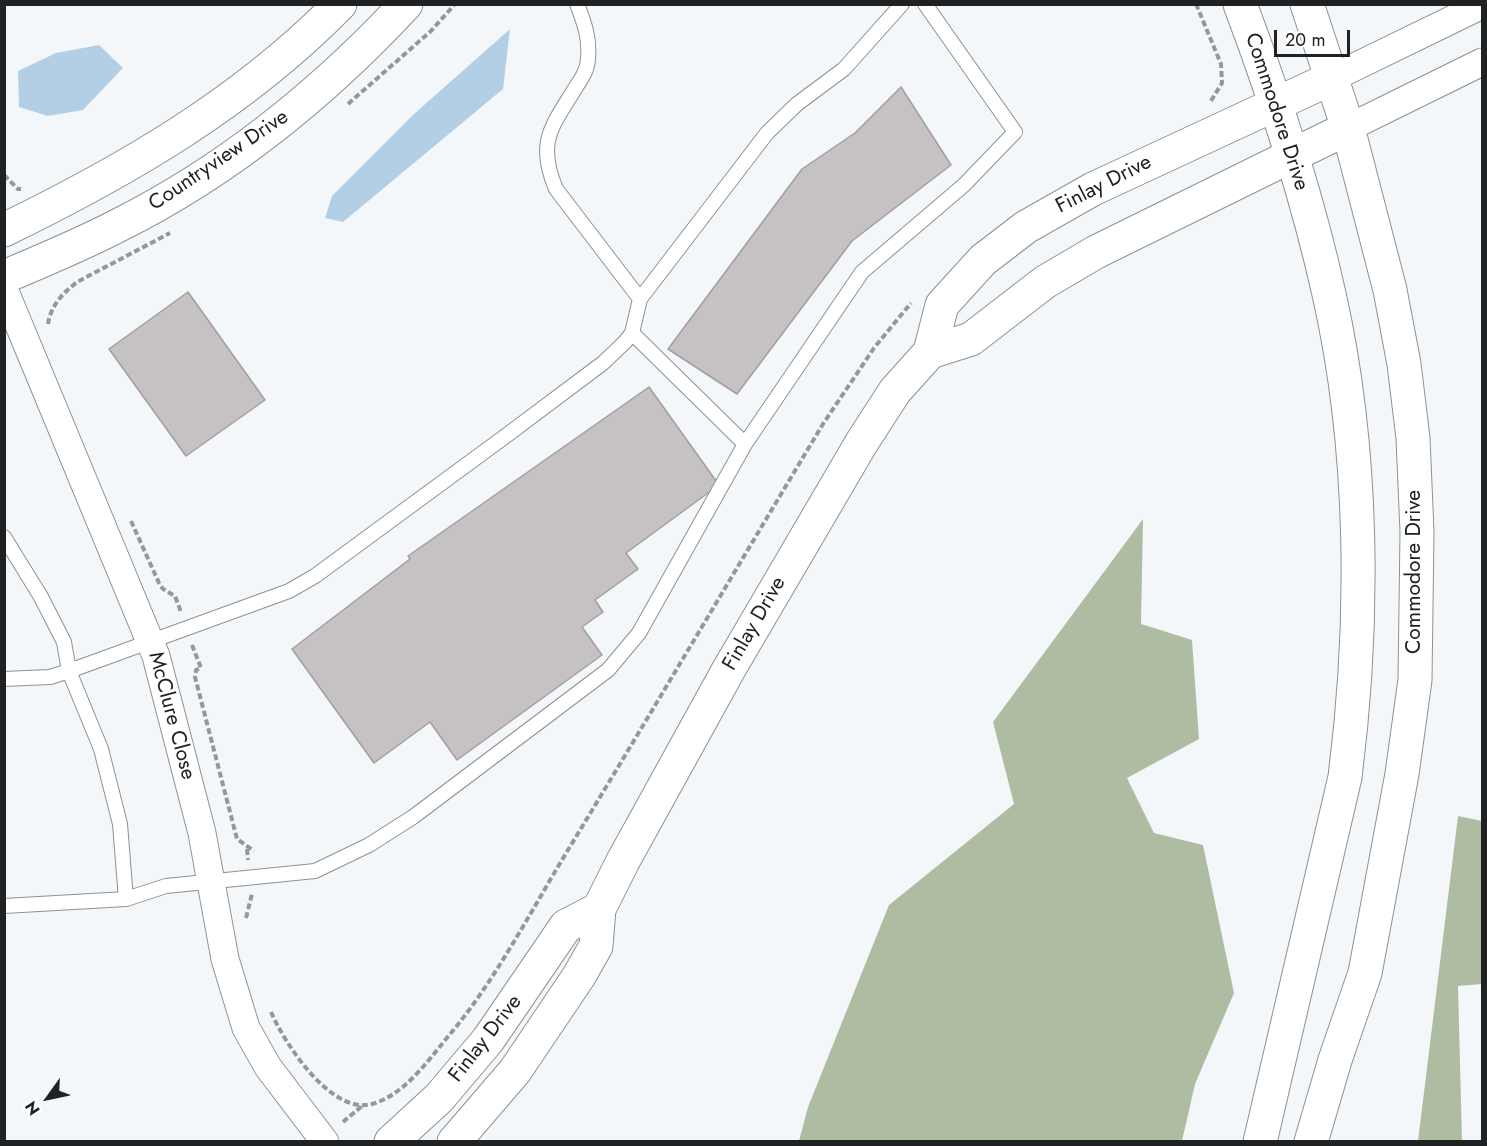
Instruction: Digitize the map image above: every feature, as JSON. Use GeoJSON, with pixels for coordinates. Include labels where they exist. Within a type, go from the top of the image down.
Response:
{"type":"FeatureCollection","features":[{"type":"Feature","properties":{"kind":"street","name":"Countryview Drive"},"geometry":{"type":"LineString","coordinates":[[4,230],[99,182],[207,117],[273,65],[340,4]]}},
{"type":"Feature","properties":{"kind":"street","name":"Countryview Drive"},"geometry":{"type":"LineString","coordinates":[[4,277],[123,224],[199,178],[309,97],[345,67],[406,4]]}},
{"type":"Feature","properties":{"kind":"street","name":"Commodore Drive"},"geometry":{"type":"LineString","coordinates":[[1240,4],[1277,103],[1293,154],[1330,295],[1347,405],[1357,520],[1358,628],[1352,724],[1345,777],[1260,1142]]}},
{"type":"Feature","properties":{"kind":"street","name":"Commodore Drive"},"geometry":{"type":"LineString","coordinates":[[1307,4],[1348,128],[1390,290],[1404,364],[1413,438],[1417,532],[1416,670],[1402,774],[1365,973],[1311,1142]]}},
{"type":"Feature","properties":{"kind":"street"},"geometry":{"type":"LineString","coordinates":[[1332,78],[1482,5]]}},
{"type":"Feature","properties":{"kind":"street"},"geometry":{"type":"LineString","coordinates":[[930,352],[971,339],[1045,282],[1096,252],[1482,62]]}},
{"type":"Feature","properties":{"kind":"street","name":"Finlay Drive"},"geometry":{"type":"LineString","coordinates":[[454,1142],[515,1071],[565,999],[596,946],[599,909],[682,752],[862,442],[895,391],[930,352],[942,305],[983,260],[1026,227],[1110,180],[1332,78]]}},
{"type":"Feature","properties":{"kind":"street","name":"McClure Close"},"geometry":{"type":"LineString","coordinates":[[4,289],[150,641],[196,810],[212,882],[225,959],[246,1028],[268,1066],[325,1142]]}},
{"type":"Feature","properties":{"kind":"street","name":"Finlay Drive"},"geometry":{"type":"LineString","coordinates":[[391,1142],[439,1098],[488,1040],[566,926],[599,909]]}},
{"type":"Feature","properties":{"kind":"lane"},"geometry":{"type":"LineString","coordinates":[[577,4],[587,31],[588,59],[584,74],[556,116],[549,132],[547,153],[550,173],[556,189],[640,298]]}},
{"type":"Feature","properties":{"kind":"lane"},"geometry":{"type":"LineString","coordinates":[[4,679],[50,677],[289,591],[315,576],[603,363],[632,333],[640,298],[767,133],[796,104],[844,69],[902,4]]}},
{"type":"Feature","properties":{"kind":"lane"},"geometry":{"type":"LineString","coordinates":[[4,906],[126,899],[166,886],[315,871],[369,845],[413,817],[608,670],[639,633],[745,444],[862,272],[964,185],[1016,132],[925,4]]}},
{"type":"Feature","properties":{"kind":"lane"},"geometry":{"type":"LineString","coordinates":[[632,333],[745,444]]}},
{"type":"Feature","properties":{"kind":"lane"},"geometry":{"type":"LineString","coordinates":[[4,537],[41,597],[64,642],[69,671],[100,749],[120,825],[126,899]]}},
{"type":"Feature","properties":{"kind":"path"},"geometry":{"type":"LineString","coordinates":[[346,107],[431,31],[455,4]]}},
{"type":"Feature","properties":{"kind":"path"},"geometry":{"type":"LineString","coordinates":[[47,327],[49,316],[63,293],[77,282],[150,246],[178,229]]}},
{"type":"Feature","properties":{"kind":"path"},"geometry":{"type":"LineString","coordinates":[[130,518],[159,583],[163,589],[175,597],[201,668],[196,670],[195,677],[237,839],[247,849],[254,851]]}},
{"type":"Feature","properties":{"kind":"path"},"geometry":{"type":"LineString","coordinates":[[247,849],[252,900],[246,918],[247,927]]}},
{"type":"Feature","properties":{"kind":"path"},"geometry":{"type":"LineString","coordinates":[[269,1006],[289,1043],[326,1089],[344,1101],[362,1106]]}},
{"type":"Feature","properties":{"kind":"green space"},"geometry":{"type":"Polygon","coordinates":[[[1143,519],[1141,624],[1192,640],[1199,739],[1127,778],[1154,833],[1203,845],[1234,993],[1195,1084],[1182,1141],[799,1141],[808,1107],[889,905],[1014,804],[993,722],[1143,519]]]}},
{"type":"Feature","properties":{"kind":"green space"},"geometry":{"type":"Polygon","coordinates":[[[1458,816],[1482,821],[1482,984],[1458,986],[1462,1141],[1418,1141],[1458,816]]]}},
{"type":"Feature","properties":{"kind":"water"},"geometry":{"type":"Polygon","coordinates":[[[510,29],[503,89],[343,222],[325,218],[332,196],[414,114],[510,29]]]}},
{"type":"Feature","properties":{"kind":"water"},"geometry":{"type":"Polygon","coordinates":[[[99,45],[123,68],[83,110],[48,116],[19,107],[18,71],[56,53],[99,45]]]}},
{"type":"Feature","properties":{"kind":"building"},"geometry":{"type":"Polygon","coordinates":[[[901,87],[951,165],[852,241],[737,394],[668,349],[802,169],[855,133],[901,87]]]}},
{"type":"Feature","properties":{"kind":"building"},"geometry":{"type":"Polygon","coordinates":[[[188,292],[265,400],[186,456],[109,349],[188,292]]]}},
{"type":"Feature","properties":{"kind":"building"},"geometry":{"type":"Polygon","coordinates":[[[649,387],[719,485],[626,553],[638,569],[595,600],[603,612],[582,627],[602,655],[457,760],[430,722],[374,763],[292,649],[410,559],[408,556],[649,387]]]}}]}
